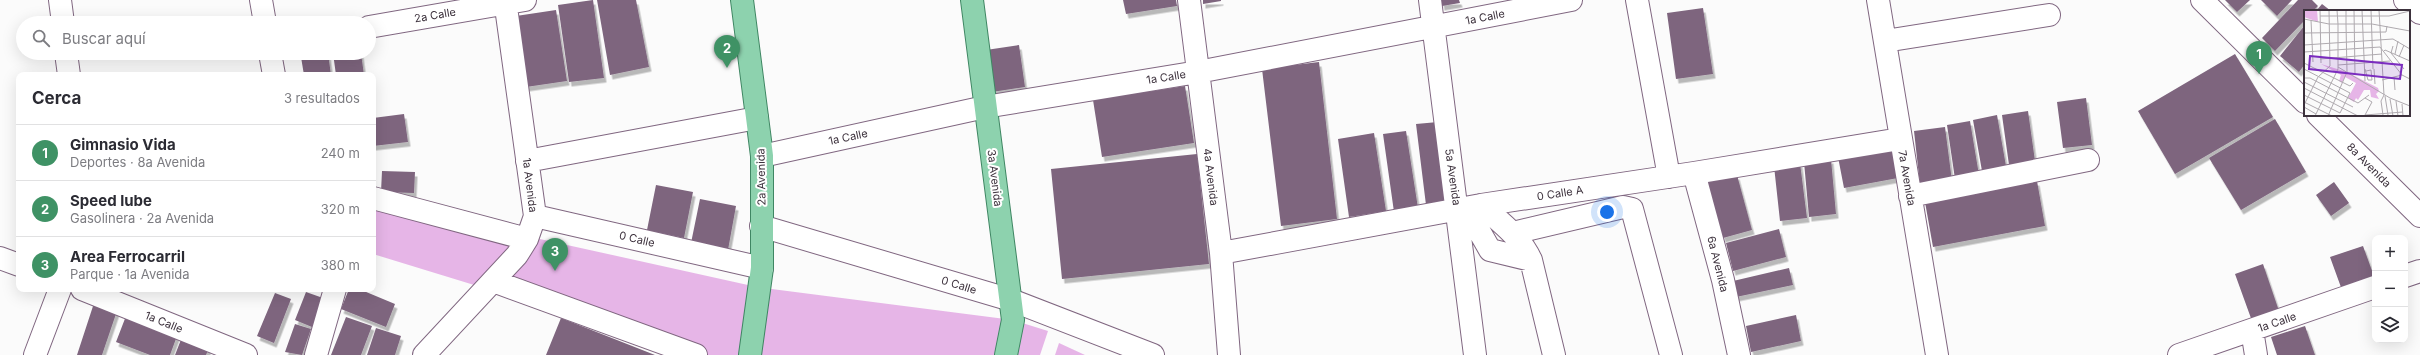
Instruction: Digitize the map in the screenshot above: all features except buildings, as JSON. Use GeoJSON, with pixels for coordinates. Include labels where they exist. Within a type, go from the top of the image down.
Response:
{"type":"FeatureCollection","features":[{"type":"Feature","properties":{"kind":"main road","name":"2a Avenida"},"geometry":{"type":"LineString","coordinates":[[742,0],[762,156],[762,268],[750,355]]}},
{"type":"Feature","properties":{"kind":"main road","name":"3a Avenida"},"geometry":{"type":"LineString","coordinates":[[972,0],[1013,320],[1006,355]]}},
{"type":"Feature","properties":{"kind":"street"},"geometry":{"type":"LineString","coordinates":[[60,0],[62,16]]}},
{"type":"Feature","properties":{"kind":"street"},"geometry":{"type":"LineString","coordinates":[[261,0],[264,16]]}},
{"type":"Feature","properties":{"kind":"street","name":"4a Avenida"},"geometry":{"type":"LineString","coordinates":[[1189,0],[1221,253],[1229,355]]}},
{"type":"Feature","properties":{"kind":"street","name":"5a Avenida"},"geometry":{"type":"LineString","coordinates":[[1430,0],[1433,26],[1468,207],[1475,355]]}},
{"type":"Feature","properties":{"kind":"street","name":"1a Calle"},"geometry":{"type":"LineString","coordinates":[[762,156],[986,107],[1198,72],[1571,0]]}},
{"type":"Feature","properties":{"kind":"street"},"geometry":{"type":"LineString","coordinates":[[1637,0],[1669,177]]}},
{"type":"Feature","properties":{"kind":"street","name":"7a Avenida"},"geometry":{"type":"LineString","coordinates":[[1878,0],[1937,355]]}},
{"type":"Feature","properties":{"kind":"street"},"geometry":{"type":"LineString","coordinates":[[2202,0],[2304,101]]}},
{"type":"Feature","properties":{"kind":"street"},"geometry":{"type":"LineString","coordinates":[[2405,0],[2420,13]]}},
{"type":"Feature","properties":{"kind":"street","name":"2a Calle"},"geometry":{"type":"LineString","coordinates":[[376,26],[512,1]]}},
{"type":"Feature","properties":{"kind":"street","name":"1a Avenida"},"geometry":{"type":"LineString","coordinates":[[424,355],[517,255],[527,239],[535,216],[527,161],[512,1]]}},
{"type":"Feature","properties":{"kind":"street"},"geometry":{"type":"LineString","coordinates":[[1884,42],[2048,15]]}},
{"type":"Feature","properties":{"kind":"street"},"geometry":{"type":"LineString","coordinates":[[67,60],[69,72]]}},
{"type":"Feature","properties":{"kind":"street"},"geometry":{"type":"LineString","coordinates":[[271,60],[273,72]]}},
{"type":"Feature","properties":{"kind":"street","name":"8a Avenida"},"geometry":{"type":"LineString","coordinates":[[2319,116],[2420,216]]}},
{"type":"Feature","properties":{"kind":"street"},"geometry":{"type":"LineString","coordinates":[[527,161],[757,118]]}},
{"type":"Feature","properties":{"kind":"street","name":"0 Calle A"},"geometry":{"type":"LineString","coordinates":[[1221,253],[1468,207],[1694,174],[1900,139]]}},
{"type":"Feature","properties":{"kind":"street"},"geometry":{"type":"LineString","coordinates":[[1910,196],[2088,160]]}},
{"type":"Feature","properties":{"kind":"street","name":"6a Avenida"},"geometry":{"type":"LineString","coordinates":[[1694,174],[1723,280],[1739,355]]}},
{"type":"Feature","properties":{"kind":"street"},"geometry":{"type":"LineString","coordinates":[[376,199],[527,239]]}},
{"type":"Feature","properties":{"kind":"street"},"geometry":{"type":"LineString","coordinates":[[1468,207],[1513,233],[1524,245],[1531,260],[1554,355]]}},
{"type":"Feature","properties":{"kind":"street"},"geometry":{"type":"LineString","coordinates":[[1468,207],[1490,250],[1531,260]]}},
{"type":"Feature","properties":{"kind":"street"},"geometry":{"type":"LineString","coordinates":[[1513,233],[1624,207],[1632,208],[1670,355]]}},
{"type":"Feature","properties":{"kind":"street","name":"0 Calle"},"geometry":{"type":"LineString","coordinates":[[535,216],[762,268]]}},
{"type":"Feature","properties":{"kind":"street","name":"0 Calle"},"geometry":{"type":"LineString","coordinates":[[761,226],[1011,300],[1153,355]]}},
{"type":"Feature","properties":{"kind":"street"},"geometry":{"type":"LineString","coordinates":[[0,258],[16,264]]}},
{"type":"Feature","properties":{"kind":"street"},"geometry":{"type":"LineString","coordinates":[[2408,275],[2420,271]]}},
{"type":"Feature","properties":{"kind":"street"},"geometry":{"type":"LineString","coordinates":[[493,281],[696,355]]}},
{"type":"Feature","properties":{"kind":"street","name":"1a Calle"},"geometry":{"type":"LineString","coordinates":[[2178,355],[2372,288]]}},
{"type":"Feature","properties":{"kind":"street"},"geometry":{"type":"LineString","coordinates":[[35,355],[59,292]]}},
{"type":"Feature","properties":{"kind":"street","name":"1a Calle"},"geometry":{"type":"LineString","coordinates":[[89,292],[246,355]]}},
{"type":"Feature","properties":{"kind":"street"},"geometry":{"type":"LineString","coordinates":[[316,355],[334,292]]}},
{"type":"Feature","properties":{"kind":"street"},"geometry":{"type":"LineString","coordinates":[[2252,330],[2256,355]]}},
{"type":"Feature","properties":{"kind":"shaded area"},"geometry":{"type":"Polygon","coordinates":[[[376,203],[757,287],[1013,320],[1048,331],[1040,355],[674,355],[582,318],[376,255],[376,203]]]}},
{"type":"Feature","properties":{"kind":"shaded area"},"geometry":{"type":"Polygon","coordinates":[[[1059,343],[1085,355],[1055,355],[1059,343]]]}},
{"type":"Feature","properties":{"kind":"place","name":"Speed lube"},"geometry":{"type":"Point","coordinates":[727,68]}},
{"type":"Feature","properties":{"kind":"place","name":"Gimnasio Vida"},"geometry":{"type":"Point","coordinates":[2259,74]}},
{"type":"Feature","properties":{"kind":"place","name":"Area Ferrocarril"},"geometry":{"type":"Point","coordinates":[555,271]}}]}
